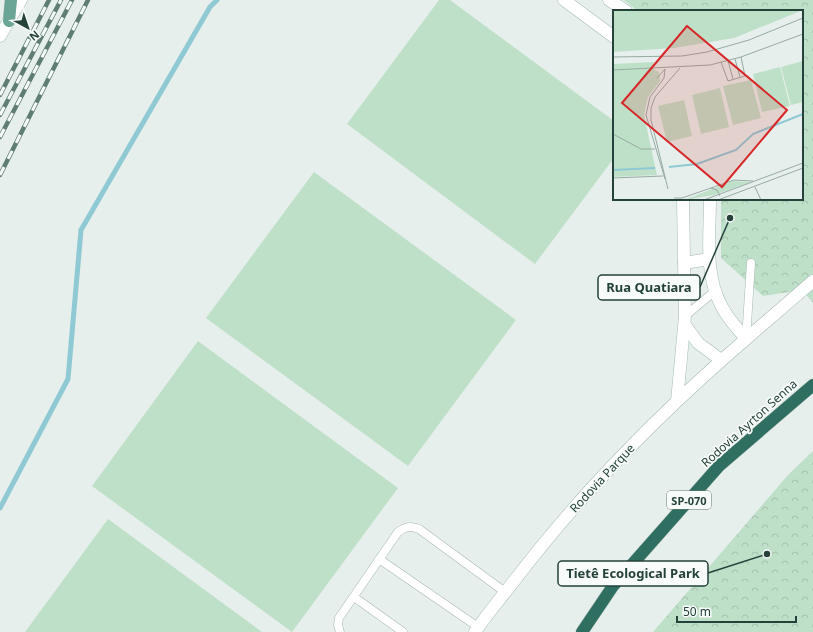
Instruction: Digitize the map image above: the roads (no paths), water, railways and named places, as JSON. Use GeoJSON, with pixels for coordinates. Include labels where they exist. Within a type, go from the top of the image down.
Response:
{"type":"FeatureCollection","features":[{"type":"Feature","properties":{"kind":"highway","name":"Rodovia Ayrton Senna"},"geometry":{"type":"LineString","coordinates":[[582,632],[613,586],[719,466],[813,384]]}},
{"type":"Feature","properties":{"kind":"main road"},"geometry":{"type":"LineString","coordinates":[[9,21],[11,0]]}},
{"type":"Feature","properties":{"kind":"street"},"geometry":{"type":"LineString","coordinates":[[0,36],[21,0]]}},
{"type":"Feature","properties":{"kind":"street"},"geometry":{"type":"LineString","coordinates":[[564,0],[613,36]]}},
{"type":"Feature","properties":{"kind":"street"},"geometry":{"type":"LineString","coordinates":[[609,0],[624,10]]}},
{"type":"Feature","properties":{"kind":"street"},"geometry":{"type":"LineString","coordinates":[[677,401],[685,320],[683,200]]}},
{"type":"Feature","properties":{"kind":"street"},"geometry":{"type":"LineString","coordinates":[[710,200],[709,259],[715,291],[728,317],[746,339]]}},
{"type":"Feature","properties":{"kind":"street"},"geometry":{"type":"LineString","coordinates":[[684,263],[709,259]]}},
{"type":"Feature","properties":{"kind":"street","name":"Rodovia Parque"},"geometry":{"type":"LineString","coordinates":[[477,630],[548,537],[620,457],[721,360],[813,281]]}},
{"type":"Feature","properties":{"kind":"street"},"geometry":{"type":"LineString","coordinates":[[685,320],[698,343],[721,360]]}},
{"type":"Feature","properties":{"kind":"lane"},"geometry":{"type":"LineString","coordinates":[[746,339],[751,263]]}},
{"type":"Feature","properties":{"kind":"lane"},"geometry":{"type":"LineString","coordinates":[[685,320],[715,291]]}},
{"type":"Feature","properties":{"kind":"lane"},"geometry":{"type":"LineString","coordinates":[[340,632],[338,625],[339,618],[398,532],[405,527],[412,526],[505,592]]}},
{"type":"Feature","properties":{"kind":"lane"},"geometry":{"type":"LineString","coordinates":[[380,559],[477,630]]}},
{"type":"Feature","properties":{"kind":"lane"},"geometry":{"type":"LineString","coordinates":[[354,596],[403,632]]}},
{"type":"Feature","properties":{"kind":"waterway"},"geometry":{"type":"LineString","coordinates":[[0,508],[68,379],[81,230],[210,7],[217,0]]}},
{"type":"Feature","properties":{"kind":"railway"},"geometry":{"type":"LineString","coordinates":[[0,95],[49,0]]}},
{"type":"Feature","properties":{"kind":"railway"},"geometry":{"type":"LineString","coordinates":[[0,115],[61,0]]}},
{"type":"Feature","properties":{"kind":"railway"},"geometry":{"type":"LineString","coordinates":[[0,137],[72,0]]}},
{"type":"Feature","properties":{"kind":"railway"},"geometry":{"type":"LineString","coordinates":[[0,175],[88,0]]}},
{"type":"Feature","properties":{"kind":"place","name":"Rua Quatiara"},"geometry":{"type":"Point","coordinates":[730,218]}},
{"type":"Feature","properties":{"kind":"place","name":"Tietê Ecological Park"},"geometry":{"type":"Point","coordinates":[767,554]}}]}
